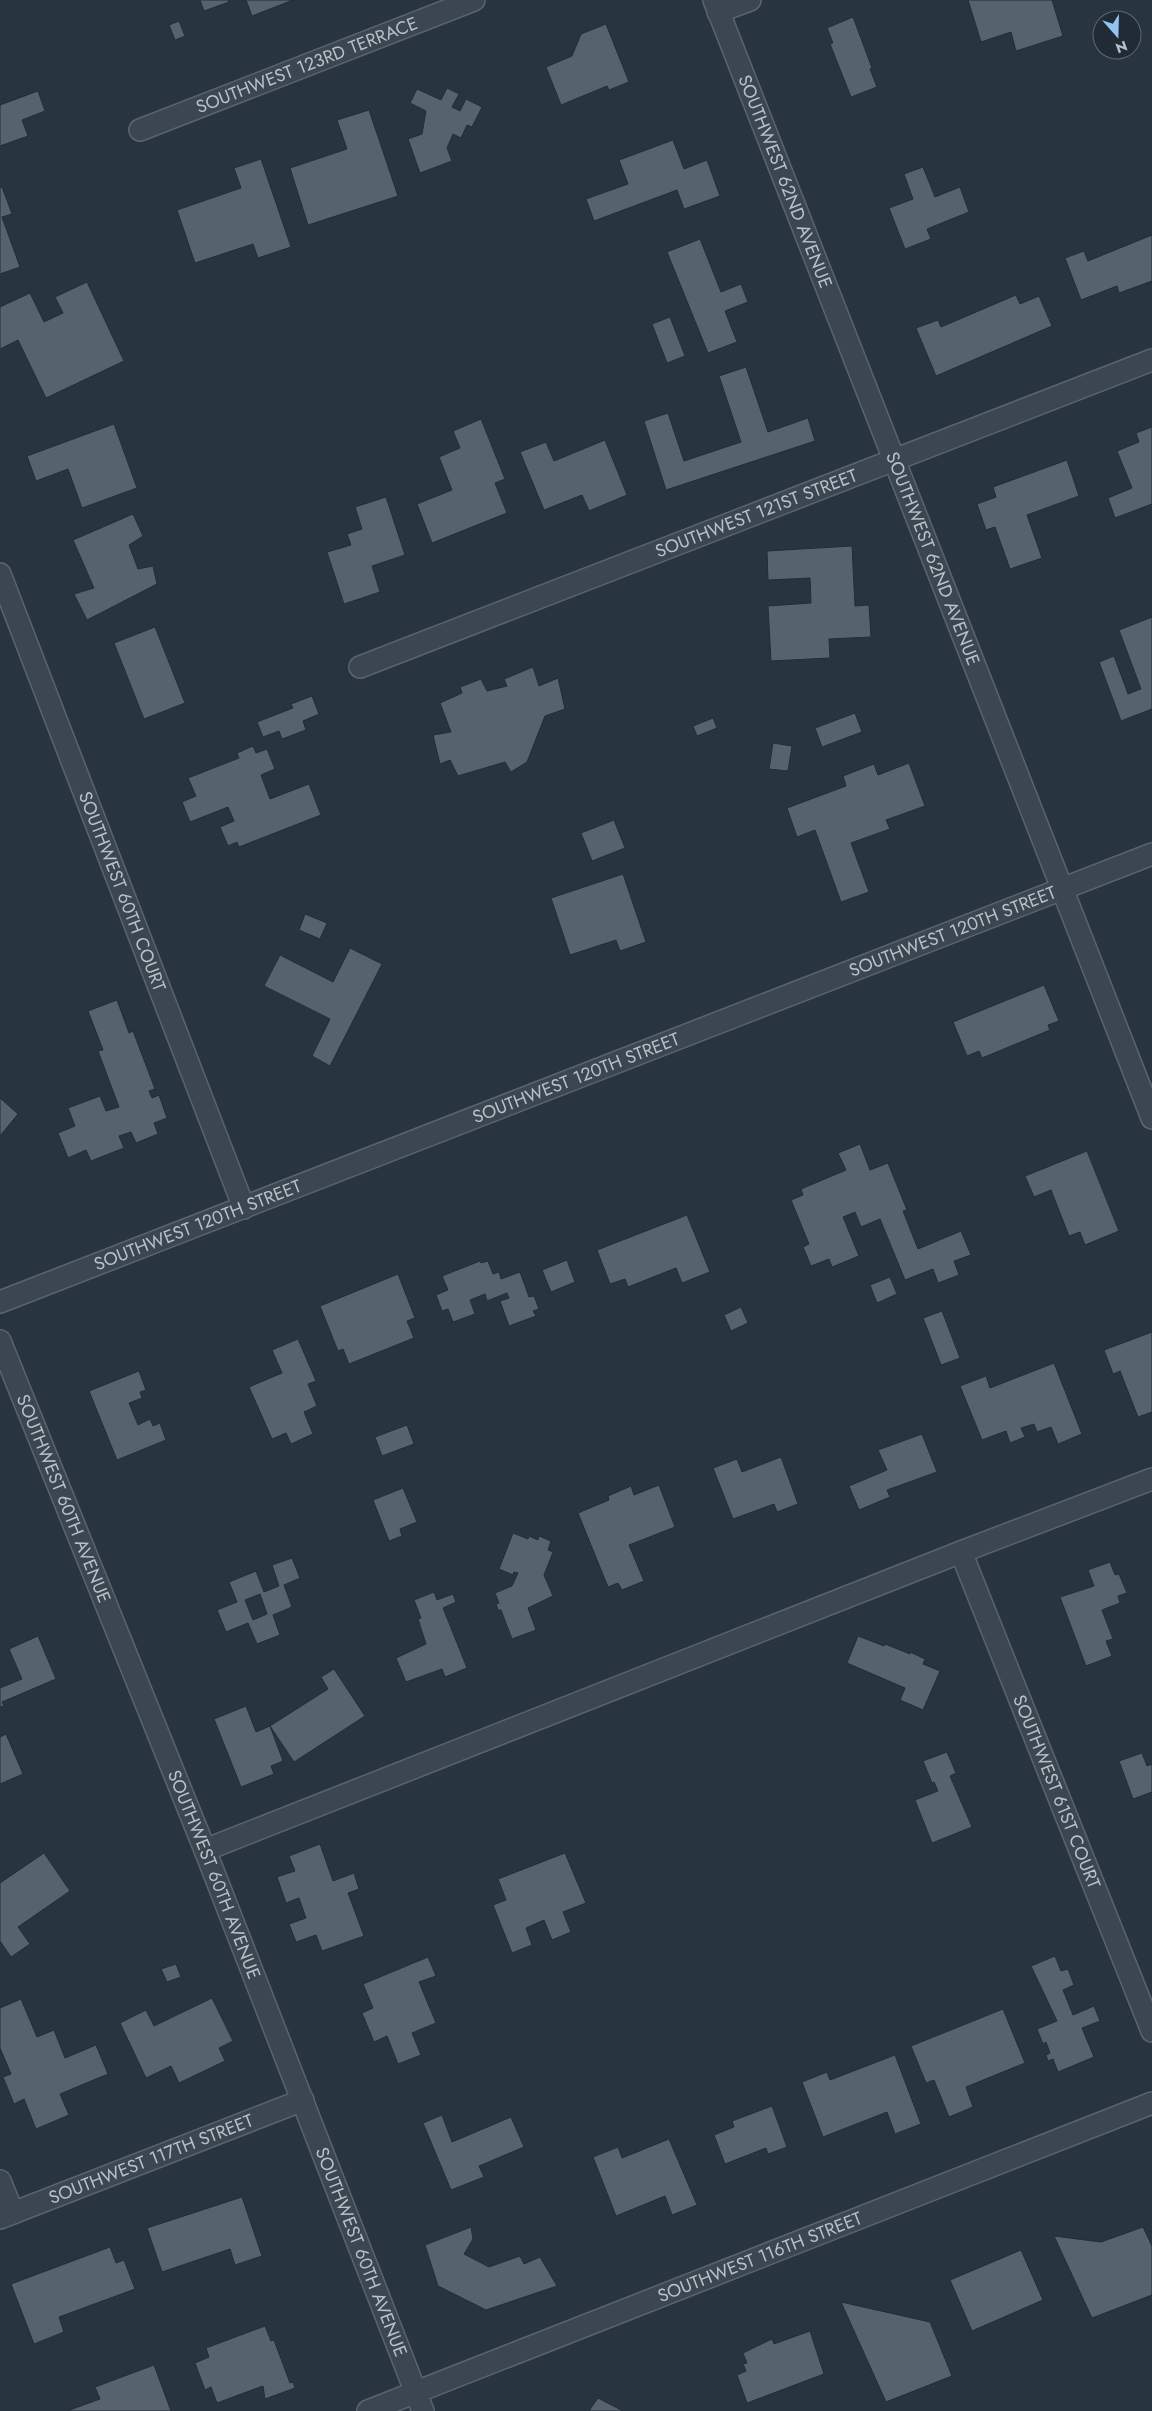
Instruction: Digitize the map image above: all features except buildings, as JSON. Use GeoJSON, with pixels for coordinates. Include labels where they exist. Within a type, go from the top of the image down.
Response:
{"type":"FeatureCollection","features":[{"type":"Feature","properties":{"kind":"street","name":"SOUTHWEST 123RD TERRACE"},"geometry":{"type":"LineString","coordinates":[[140,130],[474,0]]}},
{"type":"Feature","properties":{"kind":"street"},"geometry":{"type":"LineString","coordinates":[[716,6],[750,0]]}},
{"type":"Feature","properties":{"kind":"street","name":"SOUTHWEST 62ND AVENUE"},"geometry":{"type":"LineString","coordinates":[[716,6],[1060,888],[1152,1118]]}},
{"type":"Feature","properties":{"kind":"street","name":"SOUTHWEST 121ST STREET"},"geometry":{"type":"LineString","coordinates":[[360,667],[1152,360]]}},
{"type":"Feature","properties":{"kind":"street","name":"SOUTHWEST 60TH COURT"},"geometry":{"type":"LineString","coordinates":[[0,574],[244,1208]]}},
{"type":"Feature","properties":{"kind":"street","name":"SOUTHWEST 120TH STREET"},"geometry":{"type":"LineString","coordinates":[[0,1302],[1060,888],[1152,854]]}},
{"type":"Feature","properties":{"kind":"street","name":"SOUTHWEST 60TH AVENUE"},"geometry":{"type":"LineString","coordinates":[[0,1341],[205,1850],[420,2402]]}},
{"type":"Feature","properties":{"kind":"street"},"geometry":{"type":"LineString","coordinates":[[205,1850],[961,1552],[1152,1479]]}},
{"type":"Feature","properties":{"kind":"street","name":"SOUTHWEST 61ST COURT"},"geometry":{"type":"LineString","coordinates":[[961,1552],[1152,2032]]}},
{"type":"Feature","properties":{"kind":"street","name":"SOUTHWEST 117TH STREET"},"geometry":{"type":"LineString","coordinates":[[7,2215],[303,2100]]}},
{"type":"Feature","properties":{"kind":"street","name":"SOUTHWEST 116TH STREET"},"geometry":{"type":"LineString","coordinates":[[368,2411],[420,2402],[1152,2103]]}},
{"type":"Feature","properties":{"kind":"street"},"geometry":{"type":"LineString","coordinates":[[0,2181],[7,2215]]}}]}
